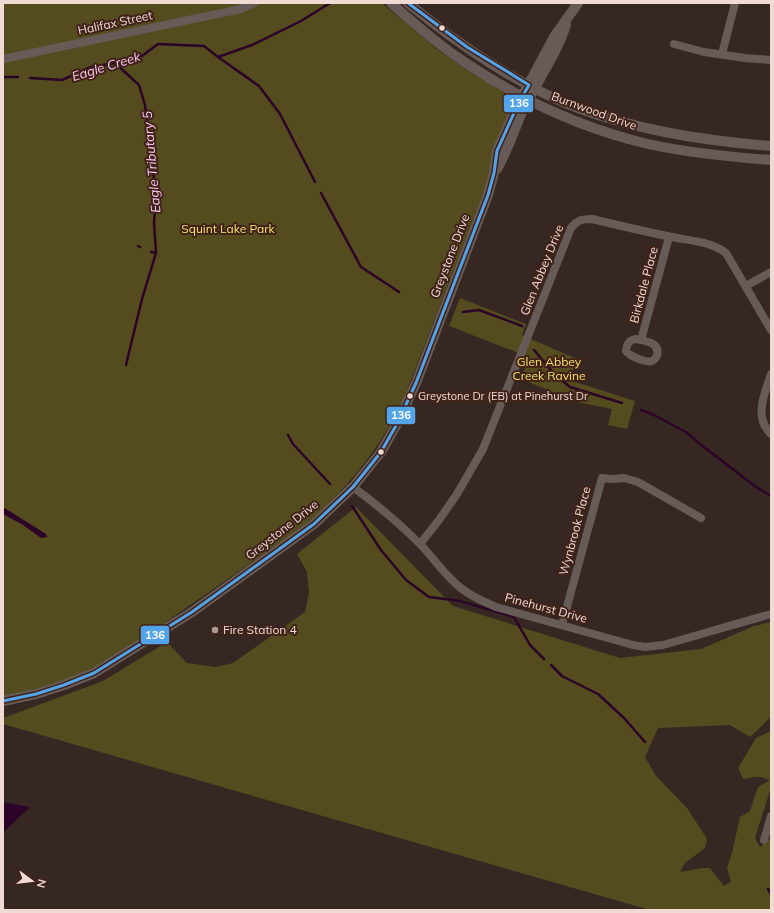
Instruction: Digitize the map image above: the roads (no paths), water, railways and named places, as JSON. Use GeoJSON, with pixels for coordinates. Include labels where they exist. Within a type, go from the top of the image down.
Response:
{"type":"FeatureCollection","features":[{"type":"Feature","properties":{"kind":"street","name":"Halifax Street"},"geometry":{"type":"LineString","coordinates":[[3,59],[241,8],[254,3]]}},
{"type":"Feature","properties":{"kind":"street","name":"Burnwood Drive"},"geometry":{"type":"LineString","coordinates":[[391,3],[439,44],[462,61],[525,99],[569,118],[648,144],[702,154],[771,160]]}},
{"type":"Feature","properties":{"kind":"street","name":"Burnwood Drive"},"geometry":{"type":"LineString","coordinates":[[408,3],[443,31],[495,65],[532,87],[578,108],[643,128],[706,140],[771,146]]}},
{"type":"Feature","properties":{"kind":"street","name":"Greystone Drive"},"geometry":{"type":"LineString","coordinates":[[3,701],[36,694],[94,673],[192,612],[314,524],[353,487],[381,452],[398,422],[416,383],[488,195],[494,173],[503,158],[525,99],[532,87],[554,37],[569,18],[578,3]]}},
{"type":"Feature","properties":{"kind":"street"},"geometry":{"type":"LineString","coordinates":[[722,54],[735,3]]}},
{"type":"Feature","properties":{"kind":"street"},"geometry":{"type":"LineString","coordinates":[[674,44],[704,52],[771,60]]}},
{"type":"Feature","properties":{"kind":"street","name":"Glen Abbey Drive"},"geometry":{"type":"LineString","coordinates":[[420,544],[457,494],[483,449],[571,228],[575,222],[582,219],[592,219],[669,237],[706,243],[717,247],[726,253],[771,330]]}},
{"type":"Feature","properties":{"kind":"street","name":"Birkdale Place"},"geometry":{"type":"LineString","coordinates":[[641,340],[669,237]]}},
{"type":"Feature","properties":{"kind":"street"},"geometry":{"type":"LineString","coordinates":[[746,286],[771,272]]}},
{"type":"Feature","properties":{"kind":"street"},"geometry":{"type":"LineString","coordinates":[[771,374],[762,404],[761,416],[771,434]]}},
{"type":"Feature","properties":{"kind":"street","name":"Wynbrook Place"},"geometry":{"type":"LineString","coordinates":[[562,625],[602,478],[624,478],[638,482],[701,518]]}},
{"type":"Feature","properties":{"kind":"street","name":"Pinehurst Drive"},"geometry":{"type":"LineString","coordinates":[[353,487],[420,544],[452,581],[482,601],[496,607],[633,645],[654,647],[771,614]]}},
{"type":"Feature","properties":{"kind":"street"},"geometry":{"type":"LineString","coordinates":[[764,840],[771,816]]}},
{"type":"Feature","properties":{"kind":"waterway","name":"Eagle Creek"},"geometry":{"type":"LineString","coordinates":[[218,57],[252,45],[301,21],[330,3]]}},
{"type":"Feature","properties":{"kind":"waterway","name":"Eagle Creek"},"geometry":{"type":"LineString","coordinates":[[30,78],[62,80],[91,67],[142,56],[158,44],[204,46],[259,86],[280,114],[315,182]]}},
{"type":"Feature","properties":{"kind":"waterway","name":"Eagle Tributary 5"},"geometry":{"type":"LineString","coordinates":[[115,63],[139,85],[145,105],[156,195],[154,223],[156,253],[142,299],[126,365]]}},
{"type":"Feature","properties":{"kind":"waterway","name":"Eagle Creek"},"geometry":{"type":"LineString","coordinates":[[3,77],[18,77]]}},
{"type":"Feature","properties":{"kind":"waterway"},"geometry":{"type":"LineString","coordinates":[[321,193],[361,267],[399,292]]}},
{"type":"Feature","properties":{"kind":"waterway","name":"Eagle Tributary 5"},"geometry":{"type":"LineString","coordinates":[[151,252],[156,253]]}},
{"type":"Feature","properties":{"kind":"waterway"},"geometry":{"type":"LineString","coordinates":[[463,312],[479,310],[522,326]]}},
{"type":"Feature","properties":{"kind":"waterway"},"geometry":{"type":"LineString","coordinates":[[534,350],[556,376],[570,387],[622,403]]}},
{"type":"Feature","properties":{"kind":"waterway"},"geometry":{"type":"LineString","coordinates":[[641,410],[652,414],[686,432],[756,487],[771,496]]}},
{"type":"Feature","properties":{"kind":"waterway","name":"Eagle Tributary 5"},"geometry":{"type":"LineString","coordinates":[[288,435],[293,444],[330,484]]}},
{"type":"Feature","properties":{"kind":"waterway","name":"Eagle Tributary 5"},"geometry":{"type":"LineString","coordinates":[[352,506],[381,550],[406,580],[429,597],[460,601],[514,617],[530,645],[544,659]]}},
{"type":"Feature","properties":{"kind":"waterway"},"geometry":{"type":"LineString","coordinates":[[551,665],[562,676],[598,694],[624,718],[645,742]]}},
{"type":"Feature","properties":{"kind":"waterway"},"geometry":{"type":"LineString","coordinates":[[768,889],[771,894]]}},
{"type":"Feature","properties":{"kind":"place","name":"Greystone Dr (EB) at Pinehurst Dr"},"geometry":{"type":"Point","coordinates":[410,396]}},
{"type":"Feature","properties":{"kind":"place","name":"Fire Station 4"},"geometry":{"type":"Point","coordinates":[215,630]}},
{"type":"Feature","properties":{"kind":"park label","name":"Squint Lake Park"},"geometry":{"type":"Point","coordinates":[228,229]}},
{"type":"Feature","properties":{"kind":"park label","name":"Glen Abbey Creek Ravine"},"geometry":{"type":"Point","coordinates":[549,369]}}]}
